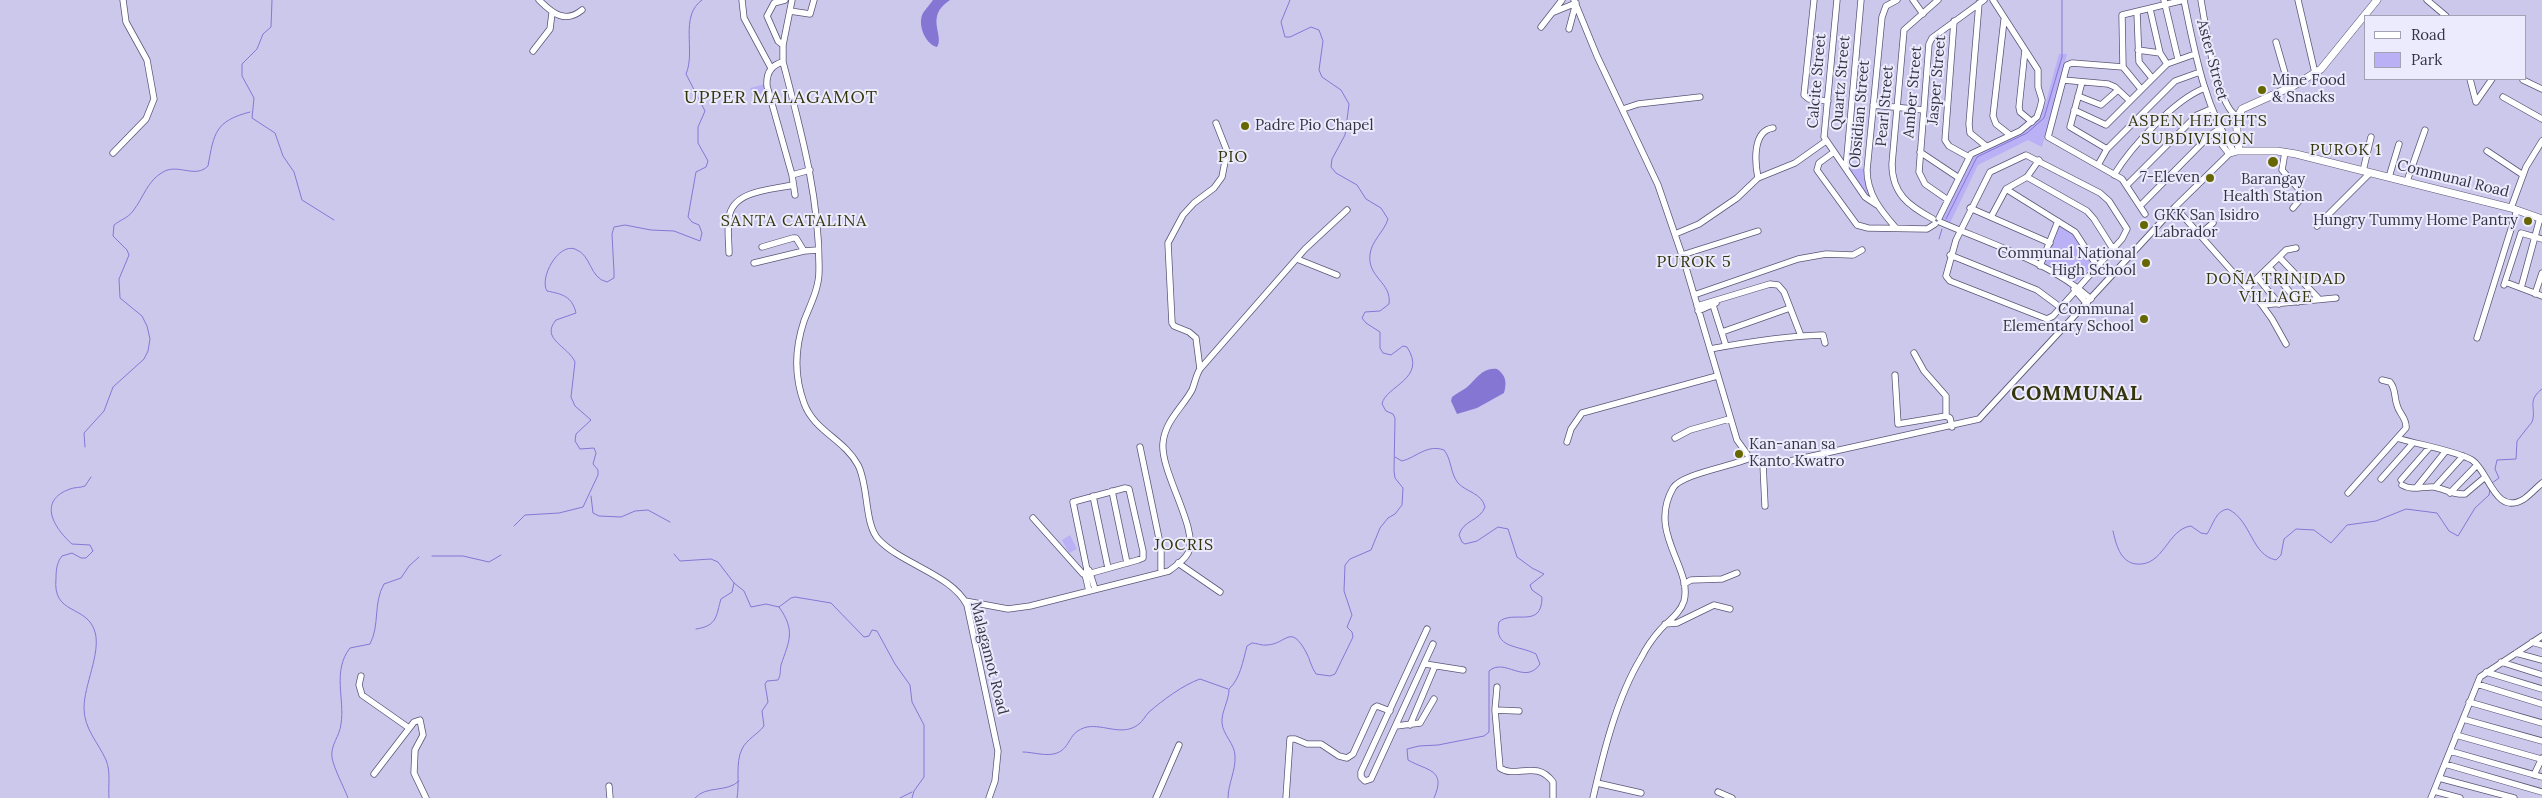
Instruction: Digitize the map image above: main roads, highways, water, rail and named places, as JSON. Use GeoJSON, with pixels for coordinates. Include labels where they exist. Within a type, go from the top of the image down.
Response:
{"type":"FeatureCollection","features":[{"type":"Feature","properties":{"kind":"main road","name":"Communal Road"},"geometry":{"type":"LineString","coordinates":[[2364,15],[2376,0]]}},
{"type":"Feature","properties":{"kind":"main road","name":"Communal Road"},"geometry":{"type":"LineString","coordinates":[[2364,15],[2330,59],[2315,73],[2246,106],[2237,116],[2234,152],[2285,152],[2407,181],[2541,218]]}},
{"type":"Feature","properties":{"kind":"waterway"},"geometry":{"type":"LineString","coordinates":[[272,0],[271,27],[263,34],[257,49],[242,64],[242,76],[254,98],[252,118],[275,133],[283,156],[294,172],[302,200],[334,220]]}},
{"type":"Feature","properties":{"kind":"waterway"},"geometry":{"type":"LineString","coordinates":[[514,526],[525,515],[559,513],[583,507],[598,475],[598,470],[593,464],[596,453],[594,448],[580,449],[575,441],[576,434],[591,420],[575,406],[571,397],[575,362],[572,356],[557,342],[551,332],[556,320],[576,313],[569,299],[557,293],[547,291],[545,285],[546,278],[552,263],[562,251],[575,249],[585,256],[597,276],[607,282],[614,278],[612,234],[614,227],[625,225],[651,230],[674,231],[700,241],[702,233],[699,225],[692,222],[688,217],[696,172],[706,167],[708,161],[698,143],[698,127],[705,111],[686,74],[689,65],[689,24],[695,7],[702,0]]}},
{"type":"Feature","properties":{"kind":"waterway"},"geometry":{"type":"LineString","coordinates":[[1228,798],[1235,756],[1233,747],[1224,732],[1222,719],[1229,689],[1238,675],[1247,646],[1252,643],[1274,644],[1292,637],[1301,643],[1316,674],[1330,676],[1335,674],[1353,637],[1352,632],[1347,627],[1352,615],[1344,591],[1345,565],[1350,559],[1371,550],[1380,528],[1402,505],[1403,488],[1395,478],[1394,471],[1395,418],[1393,414],[1386,411],[1382,404],[1390,392],[1404,381],[1409,374],[1412,367],[1412,358],[1407,347],[1403,346],[1391,355],[1383,353],[1380,348],[1380,332],[1362,318],[1365,312],[1380,311],[1389,304],[1387,290],[1375,275],[1370,262],[1371,249],[1388,219],[1381,208],[1366,199],[1357,185],[1336,173],[1331,167],[1332,159],[1345,135],[1349,104],[1341,90],[1322,77],[1319,70],[1323,41],[1319,30],[1311,27],[1290,37],[1285,37],[1281,22],[1290,0]]}},
{"type":"Feature","properties":{"kind":"waterway"},"geometry":{"type":"LineString","coordinates":[[1946,219],[1977,157],[2027,133],[2044,118],[2062,57],[2062,0]]}},
{"type":"Feature","properties":{"kind":"waterway"},"geometry":{"type":"LineString","coordinates":[[85,447],[84,433],[104,411],[113,387],[144,359],[148,351],[150,339],[142,316],[120,298],[119,279],[129,255],[127,250],[113,236],[114,225],[131,213],[149,185],[163,172],[175,169],[198,171],[208,166],[212,145],[218,130],[230,120],[250,112]]}},
{"type":"Feature","properties":{"kind":"waterway"},"geometry":{"type":"LineString","coordinates":[[1939,239],[1942,229]]}},
{"type":"Feature","properties":{"kind":"waterway"},"geometry":{"type":"LineString","coordinates":[[2492,483],[2499,478],[2495,469],[2497,460],[2516,459],[2517,441],[2532,422],[2534,397],[2542,389]]}},
{"type":"Feature","properties":{"kind":"waterway"},"geometry":{"type":"LineString","coordinates":[[1395,457],[1402,461],[1427,450],[1444,450],[1458,483],[1481,499],[1485,507],[1483,512],[1461,530],[1459,535],[1462,542],[1465,544],[1477,541],[1498,527],[1508,529],[1517,557],[1544,574],[1530,585],[1532,590],[1542,597],[1541,607],[1537,613],[1526,617],[1512,617],[1499,622],[1498,631],[1504,642],[1536,654],[1540,664],[1534,670],[1528,672],[1502,667],[1489,671],[1489,732],[1484,736],[1407,749],[1408,760],[1428,769],[1436,776],[1438,781],[1434,798]]}},
{"type":"Feature","properties":{"kind":"waterway"},"geometry":{"type":"LineString","coordinates":[[91,477],[85,486],[72,488],[60,494],[54,500],[51,507],[55,523],[65,538],[72,544],[90,545],[93,551],[86,558],[81,558],[72,553],[62,556],[57,569],[56,590],[59,599],[85,617],[91,623],[95,632],[96,650],[84,708],[86,722],[108,765],[109,798]]}},
{"type":"Feature","properties":{"kind":"waterway"},"geometry":{"type":"LineString","coordinates":[[2113,531],[2122,556],[2131,563],[2145,563],[2153,560],[2176,534],[2183,529],[2191,526],[2201,533],[2207,534],[2220,512],[2228,509],[2242,521],[2261,552],[2276,560],[2281,555],[2284,539],[2296,529],[2314,530],[2331,543],[2347,525],[2376,521],[2406,509],[2437,513],[2449,531],[2458,536],[2475,508],[2489,495],[2490,489]]}},
{"type":"Feature","properties":{"kind":"waterway"},"geometry":{"type":"LineString","coordinates":[[591,496],[593,513],[599,516],[621,517],[635,511],[648,510],[670,522]]}},
{"type":"Feature","properties":{"kind":"waterway"},"geometry":{"type":"LineString","coordinates":[[674,554],[680,561],[711,559],[718,562],[734,583],[744,591],[751,607],[766,604],[779,607],[788,623],[789,636],[779,678],[778,680],[767,681],[765,684],[768,702],[762,711],[764,726],[747,742],[740,755],[737,798]]}},
{"type":"Feature","properties":{"kind":"waterway"},"geometry":{"type":"LineString","coordinates":[[432,556],[463,556],[489,562],[501,555]]}},
{"type":"Feature","properties":{"kind":"waterway"},"geometry":{"type":"LineString","coordinates":[[348,798],[332,758],[332,749],[341,724],[340,676],[342,666],[350,648],[370,644],[384,584],[401,578],[409,566],[419,557]]}},
{"type":"Feature","properties":{"kind":"waterway"},"geometry":{"type":"LineString","coordinates":[[696,629],[703,628],[715,619],[721,599],[732,592],[734,583]]}},
{"type":"Feature","properties":{"kind":"waterway"},"geometry":{"type":"LineString","coordinates":[[779,607],[795,597],[831,603],[864,637],[869,636],[872,630],[877,631],[895,664],[910,685],[912,702],[924,725],[924,777],[914,791],[912,798]]}},
{"type":"Feature","properties":{"kind":"waterway"},"geometry":{"type":"LineString","coordinates":[[1023,752],[1057,753],[1065,747],[1076,732],[1087,727],[1120,730],[1133,728],[1167,698],[1200,679],[1228,689]]}},
{"type":"Feature","properties":{"kind":"waterway"},"geometry":{"type":"LineString","coordinates":[[695,798],[705,792],[729,787],[739,781]]}},
{"type":"Feature","properties":{"kind":"waterway"},"geometry":{"type":"LineString","coordinates":[[900,798],[912,792]]}},
{"type":"Feature","properties":{"kind":"place","name":"Mine Food & Snacks"},"geometry":{"type":"Point","coordinates":[2262,90]}},
{"type":"Feature","properties":{"kind":"place","name":"Padre Pio Chapel"},"geometry":{"type":"Point","coordinates":[1245,126]}},
{"type":"Feature","properties":{"kind":"place","name":"Barangay Health Station"},"geometry":{"type":"Point","coordinates":[2273,162]}},
{"type":"Feature","properties":{"kind":"place","name":"7-Eleven"},"geometry":{"type":"Point","coordinates":[2210,178]}},
{"type":"Feature","properties":{"kind":"place","name":"Hungry Tummy Home Pantry"},"geometry":{"type":"Point","coordinates":[2528,221]}},
{"type":"Feature","properties":{"kind":"place","name":"GKK San Isidro Labrador"},"geometry":{"type":"Point","coordinates":[2144,225]}},
{"type":"Feature","properties":{"kind":"place","name":"Communal National High School"},"geometry":{"type":"Point","coordinates":[2146,263]}},
{"type":"Feature","properties":{"kind":"place","name":"Communal Elementary School"},"geometry":{"type":"Point","coordinates":[2144,319]}},
{"type":"Feature","properties":{"kind":"place","name":"Kan-anan sa Kanto Kwatro"},"geometry":{"type":"Point","coordinates":[1739,454]}},
{"type":"Feature","properties":{"kind":"district","name":"UPPER MALAGAMOT"},"geometry":{"type":"Point","coordinates":[781,98]}},
{"type":"Feature","properties":{"kind":"district","name":"ASPEN HEIGHTS SUBDIVISION"},"geometry":{"type":"Point","coordinates":[2198,130]}},
{"type":"Feature","properties":{"kind":"district","name":"PUROK 1"},"geometry":{"type":"Point","coordinates":[2346,150]}},
{"type":"Feature","properties":{"kind":"district","name":"PIO"},"geometry":{"type":"Point","coordinates":[1233,157]}},
{"type":"Feature","properties":{"kind":"district","name":"SANTA CATALINA"},"geometry":{"type":"Point","coordinates":[794,221]}},
{"type":"Feature","properties":{"kind":"district","name":"PUROK 5"},"geometry":{"type":"Point","coordinates":[1694,262]}},
{"type":"Feature","properties":{"kind":"district","name":"DOÑA TRINIDAD VILLAGE"},"geometry":{"type":"Point","coordinates":[2276,288]}},
{"type":"Feature","properties":{"kind":"district","name":"COMMUNAL"},"geometry":{"type":"Point","coordinates":[2077,394]}},
{"type":"Feature","properties":{"kind":"district","name":"JOCRIS"},"geometry":{"type":"Point","coordinates":[1184,545]}}]}
